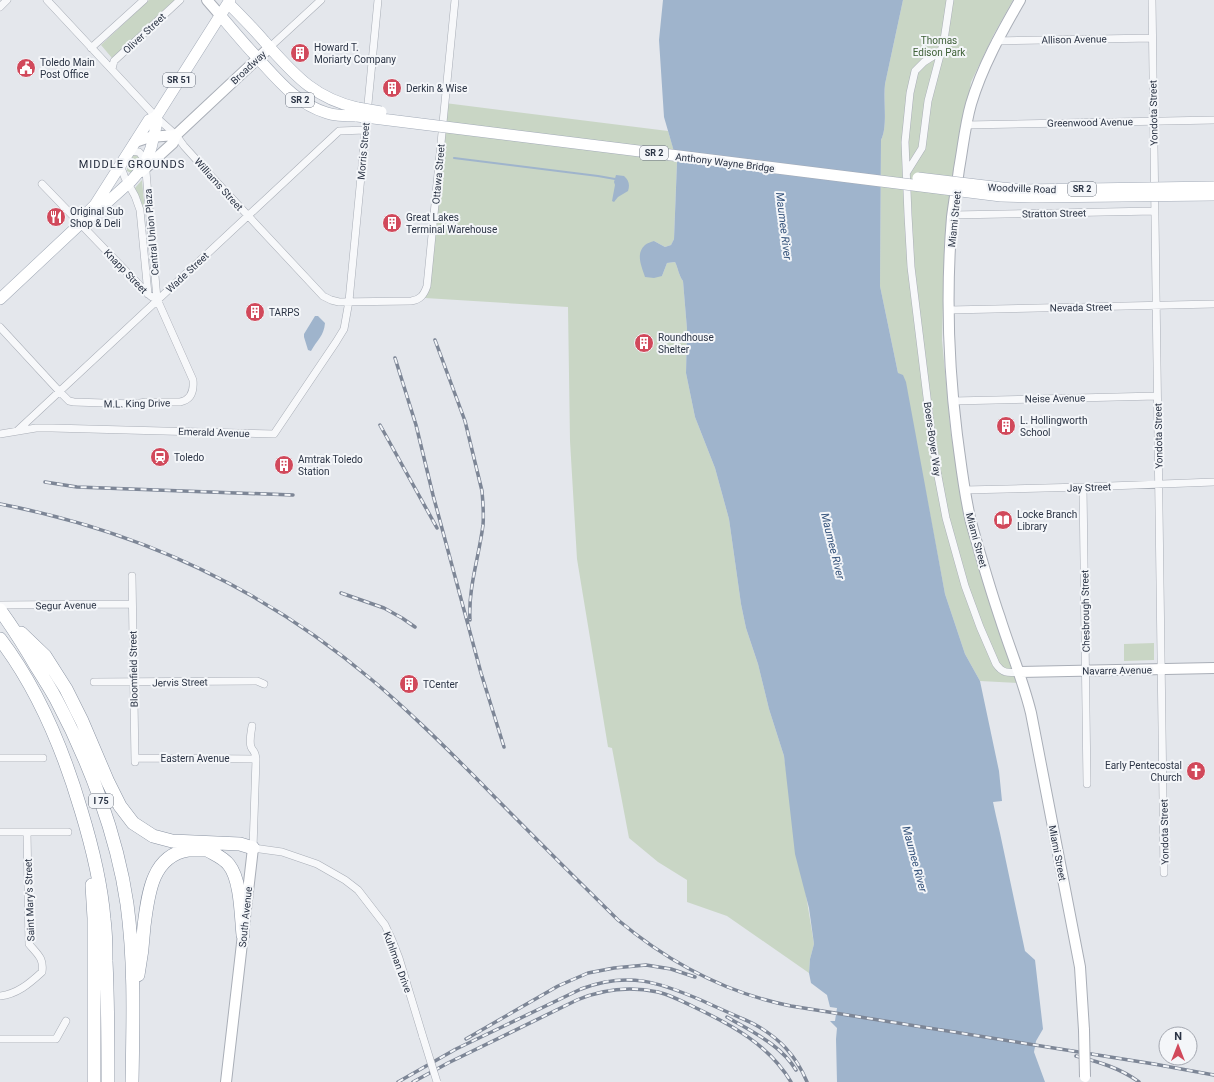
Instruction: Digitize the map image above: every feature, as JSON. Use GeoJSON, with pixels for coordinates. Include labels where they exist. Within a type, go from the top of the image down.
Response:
{"type":"FeatureCollection","features":[{"type":"Feature","properties":{"kind":"highway","name":"I 75"},"geometry":{"type":"LineString","coordinates":[[0,610],[12,625],[56,699],[86,762],[99,795],[116,850],[127,903],[131,938],[134,994],[132,1082]]}},
{"type":"Feature","properties":{"kind":"highway"},"geometry":{"type":"LineString","coordinates":[[12,625],[45,656],[66,688],[108,782],[120,806],[133,823],[153,836],[172,841],[240,844],[253,848]]}},
{"type":"Feature","properties":{"kind":"highway","name":"I 75"},"geometry":{"type":"LineString","coordinates":[[0,639],[26,676],[65,758],[94,856],[101,890],[104,920],[108,1000],[108,1082]]}},
{"type":"Feature","properties":{"kind":"highway"},"geometry":{"type":"LineString","coordinates":[[73,783],[92,882],[94,918],[94,1082]]}},
{"type":"Feature","properties":{"kind":"highway"},"geometry":{"type":"LineString","coordinates":[[134,994],[140,962],[147,902],[152,883],[158,870],[169,858],[189,850],[240,852],[253,848]]}},
{"type":"Feature","properties":{"kind":"highway"},"geometry":{"type":"LineString","coordinates":[[209,851],[221,857],[229,865],[236,877],[243,935]]}},
{"type":"Feature","properties":{"kind":"main road","name":"SR 2"},"geometry":{"type":"LineString","coordinates":[[228,1],[292,72],[314,90],[357,112],[335,115],[326,113],[309,106],[287,90],[220,15],[228,1]]}},
{"type":"Feature","properties":{"kind":"main road","name":"SR 51"},"geometry":{"type":"LineString","coordinates":[[156,117],[220,15]]}},
{"type":"Feature","properties":{"kind":"main road","name":"Anthony Wayne Bridge"},"geometry":{"type":"LineString","coordinates":[[357,112],[388,113],[951,186]]}},
{"type":"Feature","properties":{"kind":"main road"},"geometry":{"type":"LineString","coordinates":[[0,299],[80,224],[90,218],[146,166],[157,122],[156,117],[149,120],[95,205],[86,214],[80,224]]}},
{"type":"Feature","properties":{"kind":"main road","name":"Woodville Road"},"geometry":{"type":"LineString","coordinates":[[951,186],[1024,190],[1214,187]]}},
{"type":"Feature","properties":{"kind":"main road","name":"Woodville Road"},"geometry":{"type":"LineString","coordinates":[[951,186],[1001,196],[1024,197],[1214,194]]}},
{"type":"Feature","properties":{"kind":"street"},"geometry":{"type":"LineString","coordinates":[[0,7],[7,0]]}},
{"type":"Feature","properties":{"kind":"street","name":"Williams Street"},"geometry":{"type":"LineString","coordinates":[[47,0],[156,117],[176,135],[188,151],[323,296],[331,300],[349,301]]}},
{"type":"Feature","properties":{"kind":"street"},"geometry":{"type":"LineString","coordinates":[[91,48],[144,0]]}},
{"type":"Feature","properties":{"kind":"street","name":"Oliver Street"},"geometry":{"type":"LineString","coordinates":[[112,69],[114,61],[180,0]]}},
{"type":"Feature","properties":{"kind":"street"},"geometry":{"type":"LineString","coordinates":[[207,0],[220,15]]}},
{"type":"Feature","properties":{"kind":"street","name":"Broadway"},"geometry":{"type":"LineString","coordinates":[[146,166],[173,143],[176,135],[321,0]]}},
{"type":"Feature","properties":{"kind":"street","name":"Morris Street"},"geometry":{"type":"LineString","coordinates":[[349,301],[378,0]]}},
{"type":"Feature","properties":{"kind":"street","name":"Ottawa Street"},"geometry":{"type":"LineString","coordinates":[[349,301],[416,300],[420,298],[427,286],[455,0]]}},
{"type":"Feature","properties":{"kind":"street","name":"Boers-Boyer Way"},"geometry":{"type":"LineString","coordinates":[[906,178],[910,166],[922,148],[928,101],[942,49],[950,0]]}},
{"type":"Feature","properties":{"kind":"street","name":"Miami Street"},"geometry":{"type":"LineString","coordinates":[[1020,0],[996,41],[973,98],[966,125],[952,215],[948,310],[949,346],[953,401],[964,490],[971,521],[1000,618],[1020,672],[1031,713],[1080,967],[1085,1079]]}},
{"type":"Feature","properties":{"kind":"street","name":"Yondota Street"},"geometry":{"type":"LineString","coordinates":[[1152,0],[1164,873]]}},
{"type":"Feature","properties":{"kind":"street","name":"Allison Avenue"},"geometry":{"type":"LineString","coordinates":[[996,41],[1152,38]]}},
{"type":"Feature","properties":{"kind":"street","name":"Boers-Boyer Way"},"geometry":{"type":"LineString","coordinates":[[942,49],[919,66],[915,71],[908,107],[906,142],[906,178],[913,281],[932,438],[946,518],[965,586],[980,628],[996,664],[1002,672],[1020,672]]}},
{"type":"Feature","properties":{"kind":"street","name":"Greenwood Avenue"},"geometry":{"type":"LineString","coordinates":[[966,125],[1214,120]]}},
{"type":"Feature","properties":{"kind":"street","name":"Wade Street"},"geometry":{"type":"LineString","coordinates":[[17,431],[338,131],[365,130]]}},
{"type":"Feature","properties":{"kind":"street"},"geometry":{"type":"LineString","coordinates":[[146,166],[144,157],[132,147],[141,139],[169,134],[176,135]]}},
{"type":"Feature","properties":{"kind":"street","name":"Central Union Plaza"},"geometry":{"type":"LineString","coordinates":[[122,162],[122,170],[137,200],[141,215],[148,294]]}},
{"type":"Feature","properties":{"kind":"street","name":"Central Union Plaza"},"geometry":{"type":"LineString","coordinates":[[146,166],[157,299]]}},
{"type":"Feature","properties":{"kind":"street","name":"Knapp Street"},"geometry":{"type":"LineString","coordinates":[[42,184],[148,294],[157,299],[189,370]]}},
{"type":"Feature","properties":{"kind":"street","name":"Stratton Street"},"geometry":{"type":"LineString","coordinates":[[952,215],[1155,211]]}},
{"type":"Feature","properties":{"kind":"street","name":"Emerald Avenue"},"geometry":{"type":"LineString","coordinates":[[0,434],[36,428],[52,428],[274,434],[344,329],[349,301]]}},
{"type":"Feature","properties":{"kind":"street","name":"Nevada Street"},"geometry":{"type":"LineString","coordinates":[[948,310],[1214,304]]}},
{"type":"Feature","properties":{"kind":"street"},"geometry":{"type":"LineString","coordinates":[[0,327],[59,391]]}},
{"type":"Feature","properties":{"kind":"street","name":"M.L. King Drive"},"geometry":{"type":"LineString","coordinates":[[59,391],[69,401],[80,403],[134,404],[146,402],[180,402],[187,400],[193,391],[193,380],[189,370]]}},
{"type":"Feature","properties":{"kind":"street","name":"Neise Avenue"},"geometry":{"type":"LineString","coordinates":[[953,401],[1158,396]]}},
{"type":"Feature","properties":{"kind":"street","name":"Jay Street"},"geometry":{"type":"LineString","coordinates":[[964,490],[1214,482]]}},
{"type":"Feature","properties":{"kind":"street","name":"Chesbrough Street"},"geometry":{"type":"LineString","coordinates":[[1083,487],[1087,784]]}},
{"type":"Feature","properties":{"kind":"street","name":"Bloomfield Street"},"geometry":{"type":"LineString","coordinates":[[132,576],[135,760]]}},
{"type":"Feature","properties":{"kind":"street","name":"Segur Avenue"},"geometry":{"type":"LineString","coordinates":[[0,605],[132,604]]}},
{"type":"Feature","properties":{"kind":"street","name":"Navarre Avenue"},"geometry":{"type":"LineString","coordinates":[[1020,672],[1214,668]]}},
{"type":"Feature","properties":{"kind":"street","name":"Jervis Street"},"geometry":{"type":"LineString","coordinates":[[94,682],[257,681],[264,684]]}},
{"type":"Feature","properties":{"kind":"street","name":"South Avenue"},"geometry":{"type":"LineString","coordinates":[[226,1082],[253,848],[256,755],[250,739],[252,726]]}},
{"type":"Feature","properties":{"kind":"street","name":"Eastern Avenue"},"geometry":{"type":"LineString","coordinates":[[135,760],[256,755]]}},
{"type":"Feature","properties":{"kind":"street"},"geometry":{"type":"LineString","coordinates":[[0,758],[43,758]]}},
{"type":"Feature","properties":{"kind":"street"},"geometry":{"type":"LineString","coordinates":[[0,832],[68,832]]}},
{"type":"Feature","properties":{"kind":"street","name":"Saint Mary's Street"},"geometry":{"type":"LineString","coordinates":[[0,996],[22,988],[42,972],[43,965],[41,959],[29,944],[27,832]]}},
{"type":"Feature","properties":{"kind":"street","name":"Kuhlman Drive"},"geometry":{"type":"LineString","coordinates":[[253,848],[282,852],[318,864],[345,880],[358,890],[385,926],[392,940],[399,958],[437,1082]]}},
{"type":"Feature","properties":{"kind":"street"},"geometry":{"type":"LineString","coordinates":[[0,1039],[56,1039],[66,1021]]}},
{"type":"Feature","properties":{"kind":"green space"},"geometry":{"type":"Polygon","coordinates":[[[149,0],[175,0],[112,58],[101,45],[149,0]]]}},
{"type":"Feature","properties":{"kind":"green space","name":"Thomas Edison Park"},"geometry":{"type":"Polygon","coordinates":[[[903,0],[1013,0],[994,34],[971,82],[945,235],[942,340],[951,435],[972,547],[1018,683],[980,681],[965,654],[945,594],[925,488],[898,373],[880,286],[881,140],[885,121],[885,84],[903,0]]]}},
{"type":"Feature","properties":{"kind":"green space"},"geometry":{"type":"Polygon","coordinates":[[[445,103],[668,131],[677,161],[674,239],[671,245],[665,247],[654,241],[662,276],[667,263],[675,262],[680,277],[683,281],[687,329],[686,373],[695,417],[715,468],[729,519],[741,604],[746,628],[758,664],[769,709],[784,756],[814,944],[810,959],[809,973],[727,916],[687,902],[687,880],[658,862],[629,838],[612,748],[608,747],[577,559],[570,441],[568,307],[425,298],[445,103]]]}},
{"type":"Feature","properties":{"kind":"green space"},"geometry":{"type":"Polygon","coordinates":[[[135,155],[139,157],[141,161],[131,173],[127,171],[127,167],[131,157],[135,155]]]}},
{"type":"Feature","properties":{"kind":"green space"},"geometry":{"type":"Polygon","coordinates":[[[142,180],[153,297],[145,212],[135,188],[142,180]]]}},
{"type":"Feature","properties":{"kind":"green space"},"geometry":{"type":"Polygon","coordinates":[[[1154,643],[1154,660],[1124,661],[1124,644],[1154,643]]]}},
{"type":"Feature","properties":{"kind":"water","name":"Maumee River"},"geometry":{"type":"Polygon","coordinates":[[[663,0],[903,0],[885,84],[885,121],[881,140],[880,286],[898,373],[903,375],[906,382],[945,594],[965,654],[980,681],[999,771],[1002,801],[993,802],[1025,951],[1035,960],[1043,1029],[1036,1041],[1034,1052],[1045,1082],[837,1082],[837,1028],[830,1021],[835,1021],[837,1008],[830,1007],[827,995],[811,983],[809,973],[810,959],[814,944],[809,908],[795,854],[784,756],[769,709],[758,664],[746,628],[741,604],[729,519],[715,468],[695,417],[686,373],[687,329],[683,281],[680,277],[675,262],[667,263],[662,276],[654,278],[645,277],[640,261],[640,252],[646,244],[654,241],[665,247],[671,245],[674,239],[677,162],[664,117],[659,40],[663,0]]]}},
{"type":"Feature","properties":{"kind":"water"},"geometry":{"type":"Polygon","coordinates":[[[616,175],[624,176],[629,183],[629,187],[628,191],[618,197],[614,202],[612,201],[616,175]]]}},
{"type":"Feature","properties":{"kind":"water"},"geometry":{"type":"Polygon","coordinates":[[[315,316],[318,316],[325,323],[322,335],[311,351],[308,350],[304,334],[315,316]]]}},
{"type":"Feature","properties":{"kind":"waterway"},"geometry":{"type":"LineString","coordinates":[[454,158],[615,179]]}},
{"type":"Feature","properties":{"kind":"railway"},"geometry":{"type":"LineString","coordinates":[[435,340],[465,421],[482,491],[483,525],[472,584],[470,620]]}},
{"type":"Feature","properties":{"kind":"railway"},"geometry":{"type":"LineString","coordinates":[[395,358],[416,425],[433,495],[481,673],[504,747]]}},
{"type":"Feature","properties":{"kind":"railway"},"geometry":{"type":"LineString","coordinates":[[380,425],[437,528]]}},
{"type":"Feature","properties":{"kind":"railway"},"geometry":{"type":"LineString","coordinates":[[45,482],[77,487],[293,495]]}},
{"type":"Feature","properties":{"kind":"railway"},"geometry":{"type":"LineString","coordinates":[[0,504],[52,516],[102,530],[150,547],[198,568],[243,591],[288,617],[330,647],[399,703],[425,727],[618,920],[657,949],[699,974],[744,993],[791,1006],[1214,1075]]}},
{"type":"Feature","properties":{"kind":"railway"},"geometry":{"type":"LineString","coordinates":[[341,593],[384,608],[415,627]]}},
{"type":"Feature","properties":{"kind":"railway"},"geometry":{"type":"LineString","coordinates":[[466,1039],[558,986],[588,973],[614,968],[646,965],[671,969],[695,977]]}},
{"type":"Feature","properties":{"kind":"railway"},"geometry":{"type":"LineString","coordinates":[[398,1082],[456,1049],[581,989],[598,984],[629,980],[643,981],[672,989],[703,1001],[763,1029],[779,1041],[792,1055],[803,1072],[807,1082]]}},
{"type":"Feature","properties":{"kind":"railway"},"geometry":{"type":"LineString","coordinates":[[413,1082],[448,1063],[577,1000],[597,993],[627,989],[648,990],[667,995],[722,1021],[761,1047],[772,1057],[791,1082]]}},
{"type":"Feature","properties":{"kind":"railway"},"geometry":{"type":"LineString","coordinates":[[727,1017],[765,1039],[782,1053],[796,1070]]}},
{"type":"Feature","properties":{"kind":"railway"},"geometry":{"type":"LineString","coordinates":[[1076,1056],[1117,1069],[1139,1082]]}},
{"type":"Feature","properties":{"kind":"place","name":"Howard T. Moriarty Company"},"geometry":{"type":"Point","coordinates":[300,53]}},
{"type":"Feature","properties":{"kind":"place","name":"Toledo Main Post Office"},"geometry":{"type":"Point","coordinates":[26,68]}},
{"type":"Feature","properties":{"kind":"place","name":"Derkin & Wise"},"geometry":{"type":"Point","coordinates":[392,88]}},
{"type":"Feature","properties":{"kind":"place","name":"Original Sub Shop & Deli"},"geometry":{"type":"Point","coordinates":[56,217]}},
{"type":"Feature","properties":{"kind":"place","name":"Great Lakes Terminal Warehouse"},"geometry":{"type":"Point","coordinates":[392,223]}},
{"type":"Feature","properties":{"kind":"place","name":"TARPS"},"geometry":{"type":"Point","coordinates":[255,312]}},
{"type":"Feature","properties":{"kind":"place","name":"Roundhouse Shelter"},"geometry":{"type":"Point","coordinates":[644,343]}},
{"type":"Feature","properties":{"kind":"place","name":"L. Hollingworth School"},"geometry":{"type":"Point","coordinates":[1006,426]}},
{"type":"Feature","properties":{"kind":"place","name":"Toledo"},"geometry":{"type":"Point","coordinates":[160,457]}},
{"type":"Feature","properties":{"kind":"place","name":"Amtrak Toledo Station"},"geometry":{"type":"Point","coordinates":[284,465]}},
{"type":"Feature","properties":{"kind":"place","name":"Locke Branch Library"},"geometry":{"type":"Point","coordinates":[1003,520]}},
{"type":"Feature","properties":{"kind":"place","name":"TCenter"},"geometry":{"type":"Point","coordinates":[409,684]}},
{"type":"Feature","properties":{"kind":"place","name":"Early Pentecostal Church"},"geometry":{"type":"Point","coordinates":[1196,771]}},
{"type":"Feature","properties":{"kind":"district","name":"MIDDLE GROUNDS"},"geometry":{"type":"Point","coordinates":[132,164]}}]}
